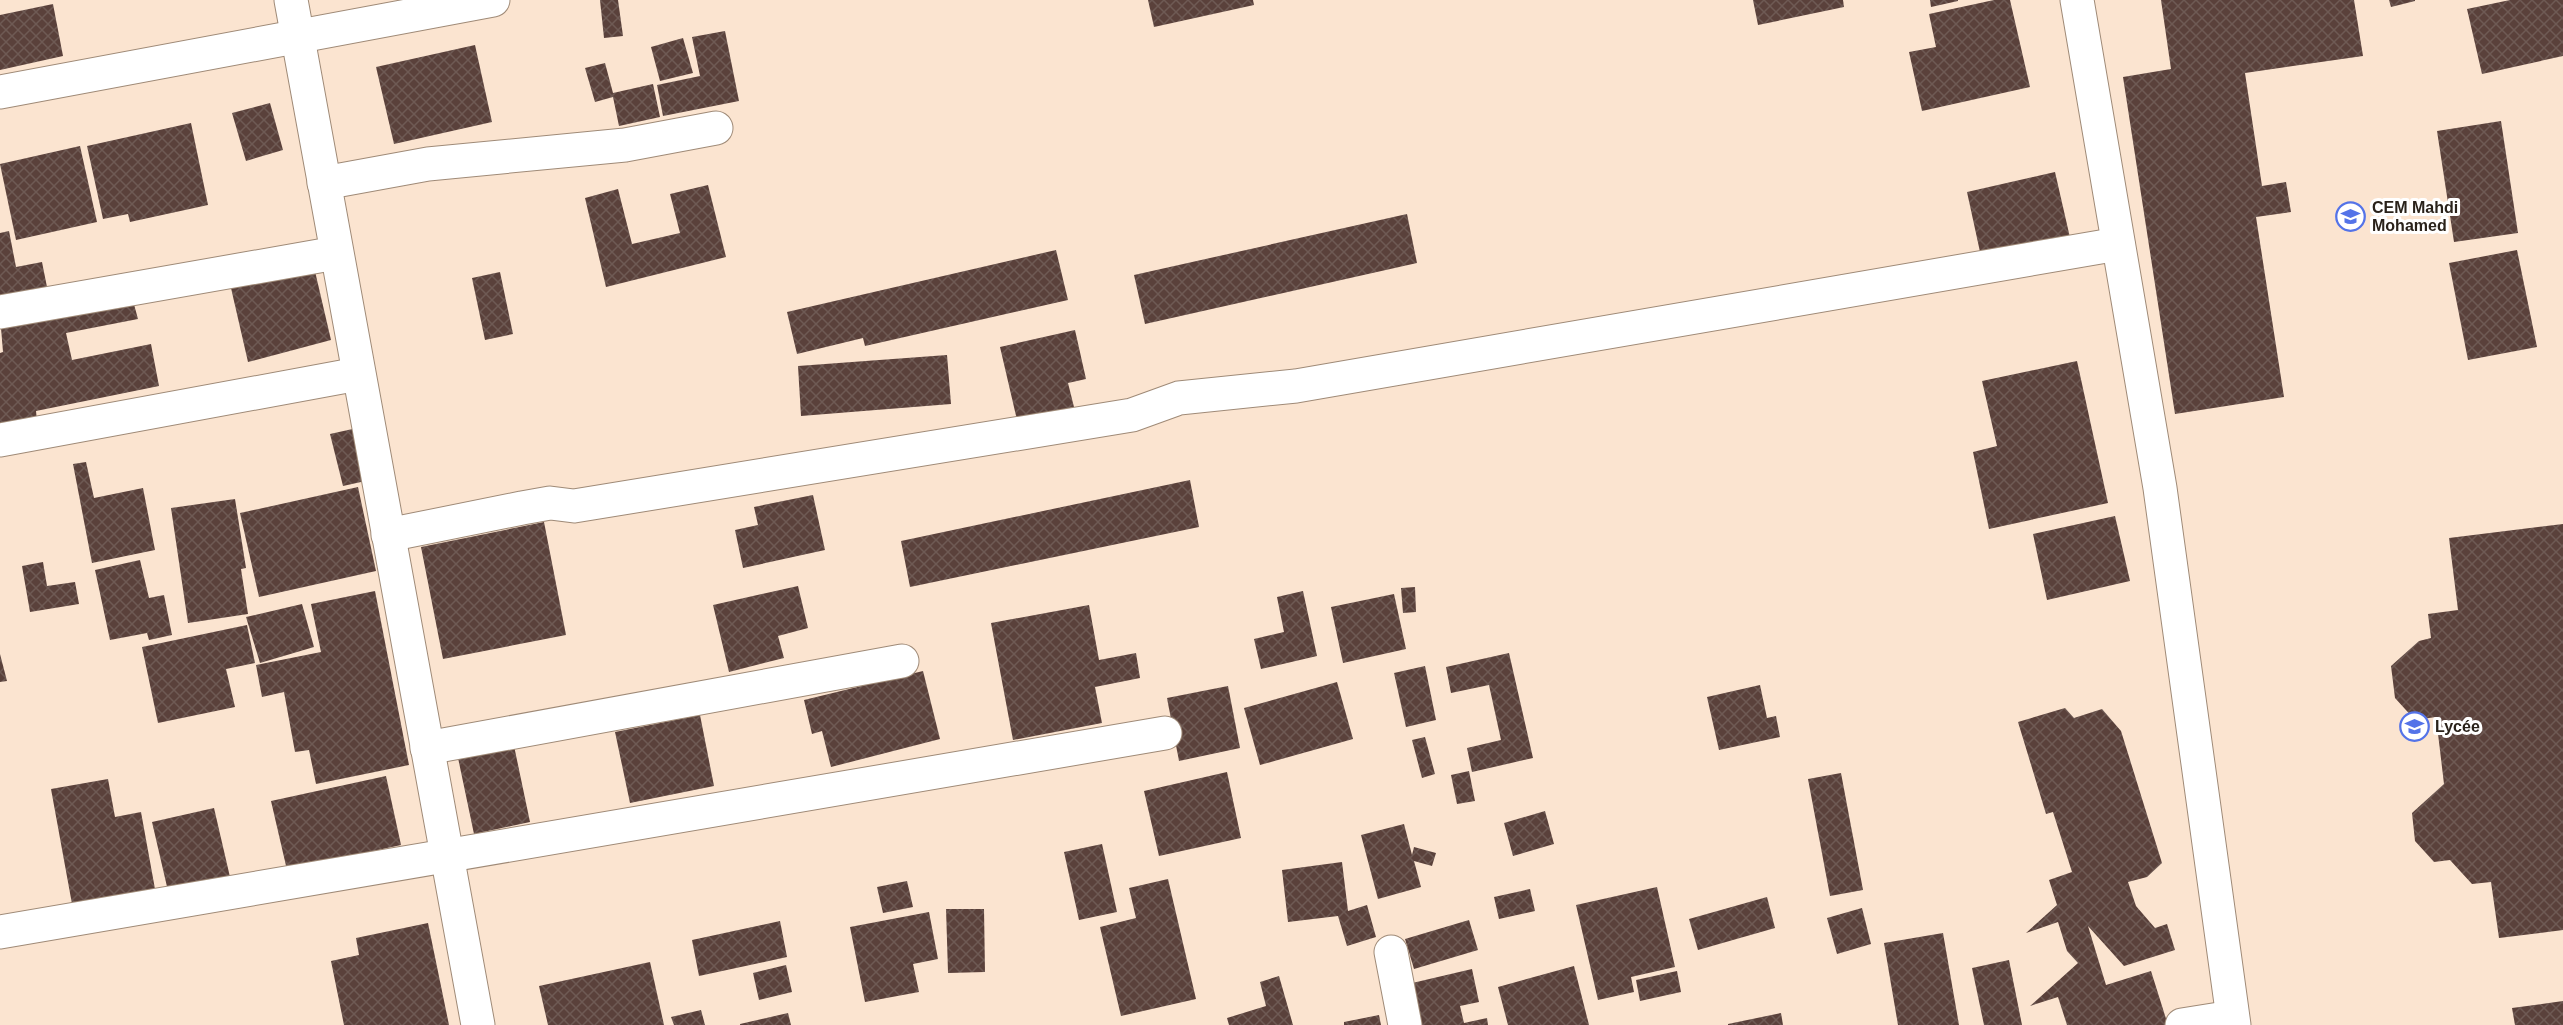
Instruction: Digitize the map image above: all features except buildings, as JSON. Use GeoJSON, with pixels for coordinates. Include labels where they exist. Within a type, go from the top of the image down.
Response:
{"type":"FeatureCollection","features":[{"type":"Feature","properties":{"kind":"street"},"geometry":{"type":"LineString","coordinates":[[291,0],[427,748],[449,855],[478,1025]]}},
{"type":"Feature","properties":{"kind":"street"},"geometry":{"type":"LineString","coordinates":[[0,92],[493,0]]}},
{"type":"Feature","properties":{"kind":"street"},"geometry":{"type":"LineString","coordinates":[[2077,0],[2160,489],[2233,1021],[2182,1025]]}},
{"type":"Feature","properties":{"kind":"street"},"geometry":{"type":"LineString","coordinates":[[324,183],[438,163],[625,145],[716,128]]}},
{"type":"Feature","properties":{"kind":"street"},"geometry":{"type":"LineString","coordinates":[[388,535],[550,503],[574,506],[1132,415],[1179,398],[1296,386],[2118,244]]}},
{"type":"Feature","properties":{"kind":"street"},"geometry":{"type":"LineString","coordinates":[[0,312],[336,253]]}},
{"type":"Feature","properties":{"kind":"street"},"geometry":{"type":"LineString","coordinates":[[0,440],[358,374]]}},
{"type":"Feature","properties":{"kind":"street"},"geometry":{"type":"LineString","coordinates":[[427,748],[902,661]]}},
{"type":"Feature","properties":{"kind":"street"},"geometry":{"type":"LineString","coordinates":[[0,932],[1165,733]]}},
{"type":"Feature","properties":{"kind":"street"},"geometry":{"type":"LineString","coordinates":[[1391,952],[1405,1025]]}},
{"type":"Feature","properties":{"kind":"place","name":"CEM Mahdi Mohamed"},"geometry":{"type":"Point","coordinates":[2351,216]}},
{"type":"Feature","properties":{"kind":"place","name":"Lycée"},"geometry":{"type":"Point","coordinates":[2414,726]}}]}
